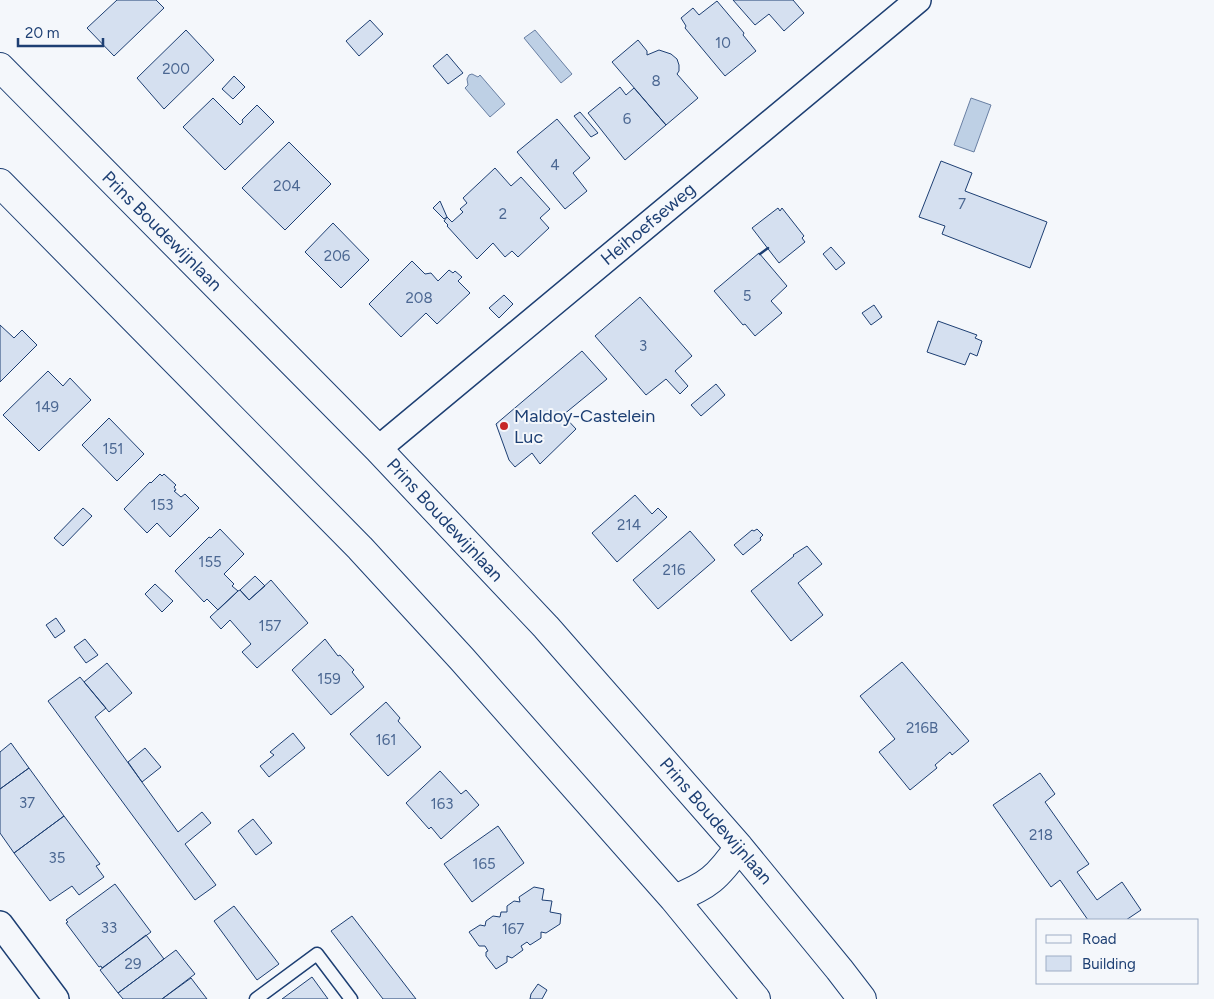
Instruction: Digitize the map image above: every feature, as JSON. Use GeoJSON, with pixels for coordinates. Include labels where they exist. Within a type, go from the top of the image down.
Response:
{"type":"FeatureCollection","features":[{"type":"Feature","properties":{"kind":"main road","name":"Prins Boudewijnlaan"},"geometry":{"type":"LineString","coordinates":[[0,67],[378,449],[546,627],[739,847],[840,969],[862,999]]}},
{"type":"Feature","properties":{"kind":"main road"},"geometry":{"type":"LineString","coordinates":[[0,183],[360,548],[468,666],[674,899],[756,999]]}},
{"type":"Feature","properties":{"kind":"main road"},"geometry":{"type":"LineString","coordinates":[[674,899],[711,880],[722,871],[739,847]]}},
{"type":"Feature","properties":{"kind":"street","name":"Heihoefseweg"},"geometry":{"type":"LineString","coordinates":[[378,449],[918,0]]}},
{"type":"Feature","properties":{"kind":"street"},"geometry":{"type":"LineString","coordinates":[[0,924],[56,999]]}},
{"type":"Feature","properties":{"kind":"lane"},"geometry":{"type":"LineString","coordinates":[[256,999],[317,954],[351,999]]}},
{"type":"Feature","properties":{"kind":"water"},"geometry":{"type":"Polygon","coordinates":[[[535,30],[572,74],[561,83],[524,38],[535,30]]]}},
{"type":"Feature","properties":{"kind":"water"},"geometry":{"type":"Polygon","coordinates":[[[472,74],[478,77],[480,75],[505,104],[490,117],[465,88],[468,85],[467,79],[469,75],[472,74]]]}},
{"type":"Feature","properties":{"kind":"water"},"geometry":{"type":"Polygon","coordinates":[[[971,98],[991,105],[974,152],[954,145],[971,98]]]}},
{"type":"Feature","properties":{"kind":"building"},"geometry":{"type":"Polygon","coordinates":[[[117,0],[156,0],[164,8],[114,56],[87,28],[117,0]]]}},
{"type":"Feature","properties":{"kind":"building"},"geometry":{"type":"Polygon","coordinates":[[[733,0],[793,0],[804,13],[784,31],[769,14],[755,25],[733,0]]]}},
{"type":"Feature","properties":{"kind":"building"},"geometry":{"type":"Polygon","coordinates":[[[717,1],[744,33],[743,35],[756,51],[725,76],[685,28],[686,26],[681,18],[693,8],[699,15],[717,1]]]}},
{"type":"Feature","properties":{"kind":"building"},"geometry":{"type":"Polygon","coordinates":[[[370,20],[383,34],[359,56],[346,41],[370,20]]]}},
{"type":"Feature","properties":{"kind":"building"},"geometry":{"type":"Polygon","coordinates":[[[186,30],[214,60],[164,109],[137,78],[186,30]]]}},
{"type":"Feature","properties":{"kind":"building"},"geometry":{"type":"Polygon","coordinates":[[[638,40],[647,51],[647,55],[659,50],[671,54],[677,59],[679,71],[677,74],[698,98],[666,125],[612,62],[638,40]]]}},
{"type":"Feature","properties":{"kind":"building"},"geometry":{"type":"Polygon","coordinates":[[[447,54],[463,73],[448,84],[433,66],[447,54]]]}},
{"type":"Feature","properties":{"kind":"building"},"geometry":{"type":"Polygon","coordinates":[[[234,76],[245,87],[233,99],[222,89],[234,76]]]}},
{"type":"Feature","properties":{"kind":"building"},"geometry":{"type":"Polygon","coordinates":[[[620,87],[626,95],[634,88],[666,125],[625,160],[588,113],[620,87]]]}},
{"type":"Feature","properties":{"kind":"building"},"geometry":{"type":"Polygon","coordinates":[[[213,98],[240,125],[243,122],[242,120],[257,105],[274,122],[225,170],[183,127],[213,98]]]}},
{"type":"Feature","properties":{"kind":"building"},"geometry":{"type":"Polygon","coordinates":[[[580,112],[598,133],[591,137],[574,116],[580,112]]]}},
{"type":"Feature","properties":{"kind":"building"},"geometry":{"type":"Polygon","coordinates":[[[557,119],[590,158],[573,173],[587,191],[565,209],[517,152],[557,119]]]}},
{"type":"Feature","properties":{"kind":"building"},"geometry":{"type":"Polygon","coordinates":[[[289,142],[331,184],[285,230],[242,188],[289,142]]]}},
{"type":"Feature","properties":{"kind":"building"},"geometry":{"type":"Polygon","coordinates":[[[941,161],[972,173],[965,191],[1047,222],[1030,268],[942,234],[945,226],[919,217],[941,161]]]}},
{"type":"Feature","properties":{"kind":"building"},"geometry":{"type":"Polygon","coordinates":[[[495,168],[511,186],[521,177],[550,209],[540,218],[549,228],[518,257],[512,251],[505,257],[493,243],[477,259],[444,221],[447,217],[452,222],[463,212],[460,209],[467,203],[463,198],[495,168]]]}},
{"type":"Feature","properties":{"kind":"building"},"geometry":{"type":"Polygon","coordinates":[[[440,201],[447,217],[444,219],[433,208],[440,201]]]}},
{"type":"Feature","properties":{"kind":"building"},"geometry":{"type":"Polygon","coordinates":[[[778,208],[780,211],[782,208],[804,236],[802,238],[805,242],[779,263],[752,228],[778,208]]]}},
{"type":"Feature","properties":{"kind":"building"},"geometry":{"type":"Polygon","coordinates":[[[333,223],[369,260],[341,288],[305,252],[333,223]]]}},
{"type":"Feature","properties":{"kind":"building"},"geometry":{"type":"Polygon","coordinates":[[[831,247],[845,263],[836,270],[823,254],[831,247]]]}},
{"type":"Feature","properties":{"kind":"building"},"geometry":{"type":"Polygon","coordinates":[[[759,253],[787,286],[771,301],[782,313],[755,336],[714,291],[759,253]]]}},
{"type":"Feature","properties":{"kind":"building"},"geometry":{"type":"Polygon","coordinates":[[[412,261],[425,274],[431,273],[438,281],[449,270],[453,273],[455,271],[462,277],[458,281],[470,293],[437,324],[426,313],[401,337],[369,304],[412,261]]]}},
{"type":"Feature","properties":{"kind":"building"},"geometry":{"type":"Polygon","coordinates":[[[504,295],[513,304],[499,318],[489,308],[504,295]]]}},
{"type":"Feature","properties":{"kind":"building"},"geometry":{"type":"Polygon","coordinates":[[[640,297],[692,356],[675,371],[688,386],[680,394],[666,379],[646,395],[595,336],[640,297]]]}},
{"type":"Feature","properties":{"kind":"building"},"geometry":{"type":"Polygon","coordinates":[[[874,305],[882,317],[871,325],[862,313],[874,305]]]}},
{"type":"Feature","properties":{"kind":"building"},"geometry":{"type":"Polygon","coordinates":[[[938,321],[977,335],[975,338],[982,341],[977,356],[970,353],[965,365],[927,352],[938,321]]]}},
{"type":"Feature","properties":{"kind":"building"},"geometry":{"type":"Polygon","coordinates":[[[0,325],[14,338],[22,330],[37,345],[0,382],[0,325]]]}},
{"type":"Feature","properties":{"kind":"building"},"geometry":{"type":"Polygon","coordinates":[[[582,351],[607,379],[563,415],[576,429],[540,464],[532,453],[515,467],[509,460],[496,424],[582,351]]]}},
{"type":"Feature","properties":{"kind":"building"},"geometry":{"type":"Polygon","coordinates":[[[48,371],[63,386],[70,378],[91,400],[39,451],[3,415],[48,371]]]}},
{"type":"Feature","properties":{"kind":"building"},"geometry":{"type":"Polygon","coordinates":[[[716,384],[725,395],[701,416],[691,405],[716,384]]]}},
{"type":"Feature","properties":{"kind":"building"},"geometry":{"type":"Polygon","coordinates":[[[109,418],[144,454],[117,481],[82,445],[109,418]]]}},
{"type":"Feature","properties":{"kind":"building"},"geometry":{"type":"Polygon","coordinates":[[[160,474],[162,476],[164,474],[176,485],[174,487],[176,490],[174,491],[181,497],[185,494],[199,508],[170,537],[157,523],[147,533],[124,509],[160,474]]]}},
{"type":"Feature","properties":{"kind":"building"},"geometry":{"type":"Polygon","coordinates":[[[635,495],[652,514],[658,508],[667,517],[617,562],[592,533],[635,495]]]}},
{"type":"Feature","properties":{"kind":"building"},"geometry":{"type":"Polygon","coordinates":[[[83,508],[92,516],[63,546],[54,538],[83,508]]]}},
{"type":"Feature","properties":{"kind":"building"},"geometry":{"type":"Polygon","coordinates":[[[220,529],[244,554],[224,574],[238,591],[218,610],[207,599],[204,602],[175,571],[209,537],[211,538],[220,529]]]}},
{"type":"Feature","properties":{"kind":"building"},"geometry":{"type":"Polygon","coordinates":[[[757,529],[763,535],[760,538],[761,540],[743,555],[734,545],[752,530],[757,529]]]}},
{"type":"Feature","properties":{"kind":"building"},"geometry":{"type":"Polygon","coordinates":[[[690,531],[715,560],[658,609],[633,580],[690,531]]]}},
{"type":"Feature","properties":{"kind":"building"},"geometry":{"type":"Polygon","coordinates":[[[807,546],[822,564],[798,583],[823,615],[791,641],[751,591],[793,555],[807,546]]]}},
{"type":"Feature","properties":{"kind":"building"},"geometry":{"type":"Polygon","coordinates":[[[255,576],[265,586],[249,600],[240,590],[255,576]]]}},
{"type":"Feature","properties":{"kind":"building"},"geometry":{"type":"Polygon","coordinates":[[[271,580],[308,623],[257,668],[242,652],[251,644],[230,620],[221,629],[210,617],[238,591],[240,590],[249,600],[271,580]]]}},
{"type":"Feature","properties":{"kind":"building"},"geometry":{"type":"Polygon","coordinates":[[[155,584],[173,601],[162,612],[145,594],[155,584]]]}},
{"type":"Feature","properties":{"kind":"building"},"geometry":{"type":"Polygon","coordinates":[[[56,618],[65,631],[55,638],[46,625],[56,618]]]}},
{"type":"Feature","properties":{"kind":"building"},"geometry":{"type":"Polygon","coordinates":[[[85,639],[98,655],[86,663],[74,647],[85,639]]]}},
{"type":"Feature","properties":{"kind":"building"},"geometry":{"type":"Polygon","coordinates":[[[325,639],[338,656],[340,655],[354,670],[352,672],[364,687],[331,715],[292,670],[325,639]]]}},
{"type":"Feature","properties":{"kind":"building"},"geometry":{"type":"Polygon","coordinates":[[[902,662],[969,741],[952,755],[950,752],[935,765],[937,768],[910,790],[879,752],[895,739],[860,696],[902,662]]]}},
{"type":"Feature","properties":{"kind":"building"},"geometry":{"type":"Polygon","coordinates":[[[107,663],[132,693],[109,712],[84,682],[107,663]]]}},
{"type":"Feature","properties":{"kind":"building"},"geometry":{"type":"Polygon","coordinates":[[[80,677],[106,708],[95,717],[178,832],[202,812],[211,823],[185,844],[216,885],[195,900],[48,701],[80,677]]]}},
{"type":"Feature","properties":{"kind":"building"},"geometry":{"type":"Polygon","coordinates":[[[386,702],[400,718],[398,721],[421,747],[388,776],[350,734],[386,702]]]}},
{"type":"Feature","properties":{"kind":"building"},"geometry":{"type":"Polygon","coordinates":[[[293,733],[305,748],[269,777],[260,766],[274,755],[270,752],[293,733]]]}},
{"type":"Feature","properties":{"kind":"building"},"geometry":{"type":"Polygon","coordinates":[[[11,743],[29,768],[0,789],[0,752],[11,743]]]}},
{"type":"Feature","properties":{"kind":"building"},"geometry":{"type":"Polygon","coordinates":[[[145,748],[161,767],[142,782],[128,762],[145,748]]]}},
{"type":"Feature","properties":{"kind":"building"},"geometry":{"type":"Polygon","coordinates":[[[29,768],[64,816],[14,853],[0,833],[0,789],[29,768]]]}},
{"type":"Feature","properties":{"kind":"building"},"geometry":{"type":"Polygon","coordinates":[[[440,771],[461,794],[466,790],[479,805],[441,839],[431,827],[429,829],[406,803],[440,771]]]}},
{"type":"Feature","properties":{"kind":"building"},"geometry":{"type":"Polygon","coordinates":[[[1040,773],[1055,794],[1045,802],[1089,864],[1077,872],[1097,900],[1122,882],[1141,910],[1128,919],[1087,919],[1060,880],[1051,887],[993,805],[1040,773]]]}},
{"type":"Feature","properties":{"kind":"building"},"geometry":{"type":"Polygon","coordinates":[[[64,816],[100,864],[96,866],[104,877],[79,895],[72,886],[50,901],[14,853],[64,816]]]}},
{"type":"Feature","properties":{"kind":"building"},"geometry":{"type":"Polygon","coordinates":[[[253,819],[272,843],[256,855],[238,831],[253,819]]]}},
{"type":"Feature","properties":{"kind":"building"},"geometry":{"type":"Polygon","coordinates":[[[498,826],[524,863],[472,902],[444,864],[498,826]]]}},
{"type":"Feature","properties":{"kind":"building"},"geometry":{"type":"Polygon","coordinates":[[[115,884],[151,932],[102,968],[101,966],[99,967],[66,923],[68,922],[66,920],[115,884]]]}},
{"type":"Feature","properties":{"kind":"building"},"geometry":{"type":"Polygon","coordinates":[[[534,887],[544,889],[542,900],[552,901],[550,912],[561,914],[560,924],[546,933],[541,932],[541,938],[530,945],[527,942],[521,946],[523,950],[512,958],[507,956],[507,962],[496,969],[486,956],[488,951],[485,946],[479,946],[469,932],[480,925],[485,926],[486,921],[493,916],[500,917],[501,912],[507,912],[507,906],[514,901],[520,902],[519,897],[534,887]]]}},
{"type":"Feature","properties":{"kind":"building"},"geometry":{"type":"Polygon","coordinates":[[[234,906],[279,964],[257,980],[214,921],[234,906]]]}},
{"type":"Feature","properties":{"kind":"building"},"geometry":{"type":"Polygon","coordinates":[[[352,916],[416,999],[383,999],[331,931],[352,916]]]}},
{"type":"Feature","properties":{"kind":"building"},"geometry":{"type":"Polygon","coordinates":[[[146,935],[164,959],[118,993],[100,970],[146,935]]]}},
{"type":"Feature","properties":{"kind":"building"},"geometry":{"type":"Polygon","coordinates":[[[176,950],[195,974],[162,999],[123,999],[118,993],[176,950]]]}},
{"type":"Feature","properties":{"kind":"building"},"geometry":{"type":"Polygon","coordinates":[[[312,977],[328,999],[282,999],[312,977]]]}},
{"type":"Feature","properties":{"kind":"building"},"geometry":{"type":"Polygon","coordinates":[[[191,978],[207,999],[162,999],[191,978]]]}},
{"type":"Feature","properties":{"kind":"building"},"geometry":{"type":"Polygon","coordinates":[[[538,984],[547,990],[542,999],[530,999],[531,994],[538,984]]]}},
{"type":"Feature","properties":{"kind":"wall"},"geometry":{"type":"LineString","coordinates":[[760,254],[768,248]]}},
{"type":"Feature","properties":{"kind":"place","name":"Maldoy-Castelein Luc"},"geometry":{"type":"Point","coordinates":[504,426]}}]}
